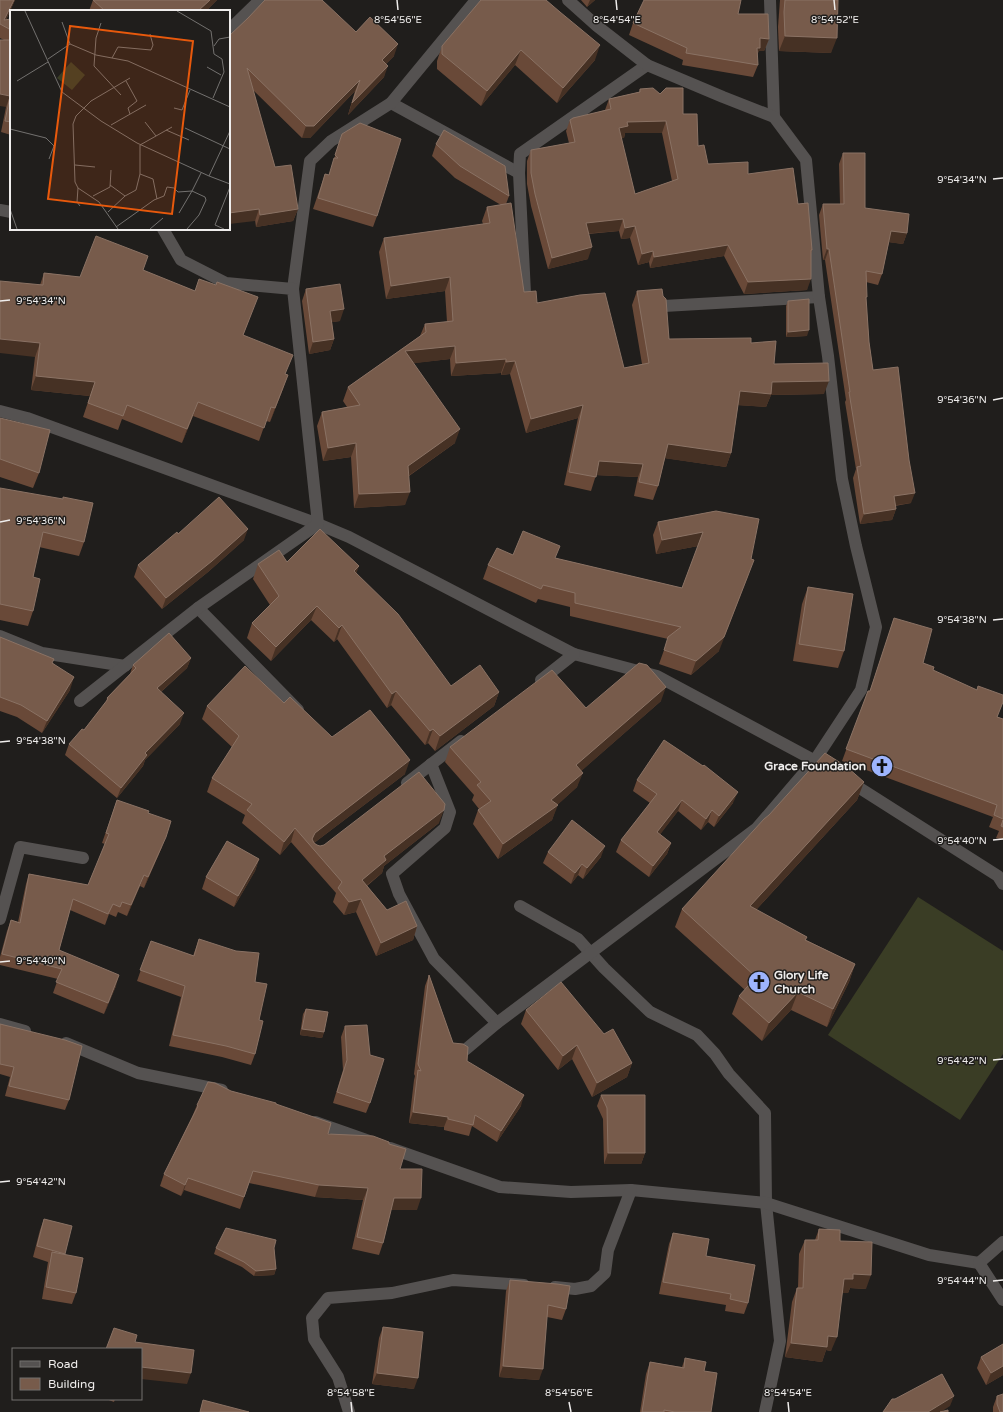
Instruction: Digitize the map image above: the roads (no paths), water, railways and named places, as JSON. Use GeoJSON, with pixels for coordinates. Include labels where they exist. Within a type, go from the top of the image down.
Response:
{"type":"FeatureCollection","features":[{"type":"Feature","properties":{"kind":"street"},"geometry":{"type":"LineString","coordinates":[[230,29],[260,0]]}},
{"type":"Feature","properties":{"kind":"street"},"geometry":{"type":"LineString","coordinates":[[318,524],[293,289],[310,161],[331,141],[391,102],[476,0]]}},
{"type":"Feature","properties":{"kind":"street"},"geometry":{"type":"LineString","coordinates":[[465,1050],[497,1023],[757,828],[816,760],[861,690],[876,627],[856,546],[842,479],[828,356],[819,297],[806,160],[774,117],[647,65],[597,26],[568,0]]}},
{"type":"Feature","properties":{"kind":"street"},"geometry":{"type":"LineString","coordinates":[[770,0],[774,117]]}},
{"type":"Feature","properties":{"kind":"street"},"geometry":{"type":"LineString","coordinates":[[526,293],[518,173],[520,154],[647,65]]}},
{"type":"Feature","properties":{"kind":"street"},"geometry":{"type":"LineString","coordinates":[[391,102],[518,173]]}},
{"type":"Feature","properties":{"kind":"street"},"geometry":{"type":"LineString","coordinates":[[0,210],[10,212]]}},
{"type":"Feature","properties":{"kind":"street"},"geometry":{"type":"LineString","coordinates":[[164,230],[180,260],[226,283],[293,289]]}},
{"type":"Feature","properties":{"kind":"street"},"geometry":{"type":"LineString","coordinates":[[664,306],[819,297]]}},
{"type":"Feature","properties":{"kind":"street"},"geometry":{"type":"LineString","coordinates":[[0,411],[27,418],[318,524],[349,537],[574,654],[657,676],[816,760],[998,876],[1003,884]]}},
{"type":"Feature","properties":{"kind":"street"},"geometry":{"type":"LineString","coordinates":[[80,701],[198,608],[318,524]]}},
{"type":"Feature","properties":{"kind":"street"},"geometry":{"type":"LineString","coordinates":[[198,608],[303,715]]}},
{"type":"Feature","properties":{"kind":"street"},"geometry":{"type":"LineString","coordinates":[[0,636],[42,653],[125,666]]}},
{"type":"Feature","properties":{"kind":"street"},"geometry":{"type":"LineString","coordinates":[[531,688],[574,654]]}},
{"type":"Feature","properties":{"kind":"street"},"geometry":{"type":"LineString","coordinates":[[401,788],[468,736]]}},
{"type":"Feature","properties":{"kind":"street"},"geometry":{"type":"LineString","coordinates":[[431,764],[450,812],[444,828],[392,874],[399,894],[434,959],[497,1023]]}},
{"type":"Feature","properties":{"kind":"street"},"geometry":{"type":"LineString","coordinates":[[0,919],[20,847],[83,858]]}},
{"type":"Feature","properties":{"kind":"street"},"geometry":{"type":"LineString","coordinates":[[520,906],[578,939],[590,953],[650,1012],[697,1035],[715,1054],[729,1074],[765,1113],[766,1203],[780,1341],[765,1412]]}},
{"type":"Feature","properties":{"kind":"street"},"geometry":{"type":"LineString","coordinates":[[0,1024],[35,1034]]}},
{"type":"Feature","properties":{"kind":"street"},"geometry":{"type":"LineString","coordinates":[[56,1040],[138,1073],[232,1092]]}},
{"type":"Feature","properties":{"kind":"street"},"geometry":{"type":"LineString","coordinates":[[307,1119],[500,1187],[571,1192],[631,1190],[766,1203],[929,1255],[979,1263],[1003,1300]]}},
{"type":"Feature","properties":{"kind":"street"},"geometry":{"type":"LineString","coordinates":[[349,1412],[338,1377],[314,1340],[312,1318],[328,1298],[392,1294],[453,1280],[575,1289],[592,1286],[605,1273],[608,1250],[631,1190]]}},
{"type":"Feature","properties":{"kind":"street"},"geometry":{"type":"LineString","coordinates":[[979,1263],[1003,1242]]}},
{"type":"Feature","properties":{"kind":"place","name":"Grace Foundation"},"geometry":{"type":"Point","coordinates":[882,766]}},
{"type":"Feature","properties":{"kind":"place","name":"Glory Life Church"},"geometry":{"type":"Point","coordinates":[759,982]}}]}
